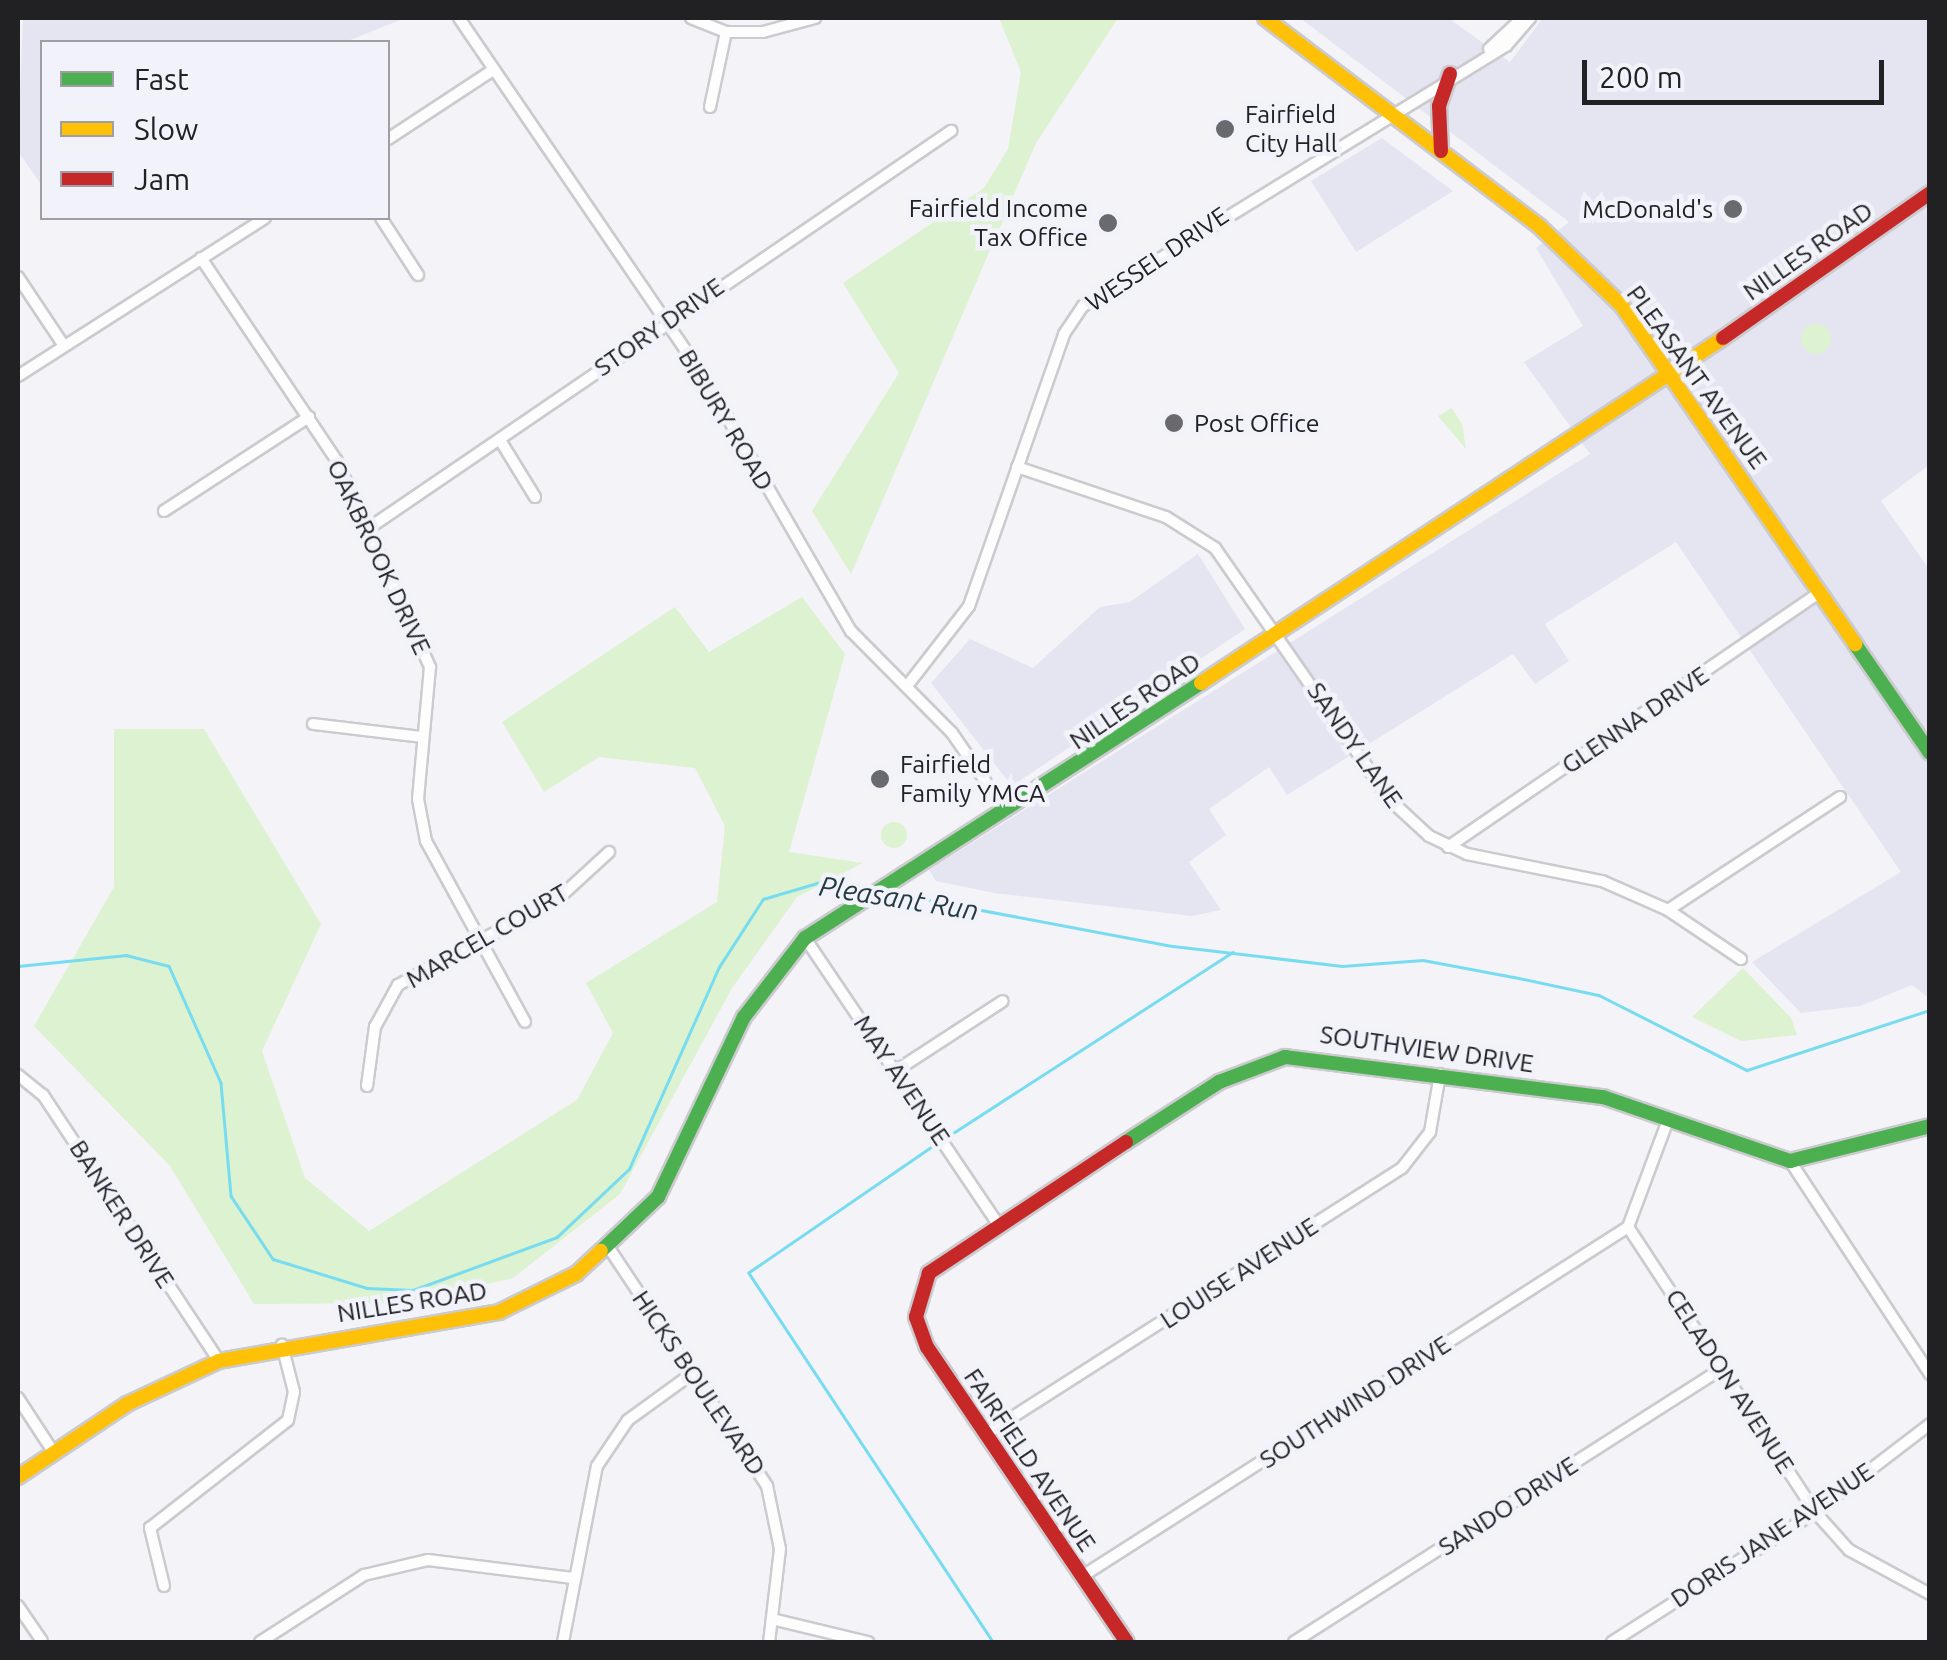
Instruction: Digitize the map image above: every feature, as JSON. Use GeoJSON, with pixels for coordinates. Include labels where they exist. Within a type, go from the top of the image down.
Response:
{"type":"FeatureCollection","features":[{"type":"Feature","properties":{"kind":"street","name":"BIBURY ROAD"},"geometry":{"type":"LineString","coordinates":[[459,18],[490,72],[666,322],[850,631],[907,686],[1006,811]]}},
{"type":"Feature","properties":{"kind":"street"},"geometry":{"type":"LineString","coordinates":[[691,18],[726,32],[815,18]]}},
{"type":"Feature","properties":{"kind":"street","name":"PLEASANT AVENUE"},"geometry":{"type":"LineString","coordinates":[[1264,18],[1572,254],[1673,374],[1930,754]]}},
{"type":"Feature","properties":{"kind":"street","name":"WESSEL DRIVE"},"geometry":{"type":"LineString","coordinates":[[1488,50],[1522,18]]}},
{"type":"Feature","properties":{"kind":"street","name":"WESSEL DRIVE"},"geometry":{"type":"LineString","coordinates":[[907,686],[960,622],[1017,467],[1083,306],[1389,111],[1488,50],[1517,38],[1530,18]]}},
{"type":"Feature","properties":{"kind":"street"},"geometry":{"type":"LineString","coordinates":[[710,106],[726,32]]}},
{"type":"Feature","properties":{"kind":"street"},"geometry":{"type":"LineString","coordinates":[[390,137],[490,72]]}},
{"type":"Feature","properties":{"kind":"street"},"geometry":{"type":"LineString","coordinates":[[1441,152],[1439,106],[1450,74]]}},
{"type":"Feature","properties":{"kind":"street","name":"STORY DRIVE"},"geometry":{"type":"LineString","coordinates":[[370,528],[666,322],[952,131]]}},
{"type":"Feature","properties":{"kind":"street","name":"NILLES ROAD"},"geometry":{"type":"LineString","coordinates":[[18,1477],[127,1404],[219,1362],[282,1344],[499,1312],[609,1248],[676,1170],[744,1017],[805,938],[834,915],[1006,811],[1673,374],[1930,193]]}},
{"type":"Feature","properties":{"kind":"street"},"geometry":{"type":"LineString","coordinates":[[18,376],[262,220]]}},
{"type":"Feature","properties":{"kind":"street"},"geometry":{"type":"LineString","coordinates":[[382,220],[418,275]]}},
{"type":"Feature","properties":{"kind":"street","name":"OAKBROOK DRIVE"},"geometry":{"type":"LineString","coordinates":[[202,258],[308,417],[370,528],[430,667],[418,799],[426,841],[525,1022]]}},
{"type":"Feature","properties":{"kind":"street"},"geometry":{"type":"LineString","coordinates":[[18,277],[64,346]]}},
{"type":"Feature","properties":{"kind":"street"},"geometry":{"type":"LineString","coordinates":[[164,511],[308,417]]}},
{"type":"Feature","properties":{"kind":"street"},"geometry":{"type":"LineString","coordinates":[[500,440],[535,497]]}},
{"type":"Feature","properties":{"kind":"street","name":"SANDY LANE"},"geometry":{"type":"LineString","coordinates":[[1017,467],[1196,534],[1236,571],[1390,800],[1448,846],[1602,881],[1668,910],[1741,959]]}},
{"type":"Feature","properties":{"kind":"street","name":"GLENNA DRIVE"},"geometry":{"type":"LineString","coordinates":[[1448,846],[1820,592]]}},
{"type":"Feature","properties":{"kind":"street"},"geometry":{"type":"LineString","coordinates":[[313,724],[422,736]]}},
{"type":"Feature","properties":{"kind":"street"},"geometry":{"type":"LineString","coordinates":[[1668,910],[1840,797]]}},
{"type":"Feature","properties":{"kind":"street","name":"MARCEL COURT"},"geometry":{"type":"LineString","coordinates":[[366,1086],[385,1002],[482,938],[574,888],[609,852]]}},
{"type":"Feature","properties":{"kind":"street","name":"MAY AVENUE"},"geometry":{"type":"LineString","coordinates":[[805,938],[998,1224]]}},
{"type":"Feature","properties":{"kind":"street"},"geometry":{"type":"LineString","coordinates":[[897,1070],[1004,1001]]}},
{"type":"Feature","properties":{"kind":"street","name":"SOUTHVIEW DRIVE"},"geometry":{"type":"LineString","coordinates":[[919,1295],[929,1273],[998,1224],[1254,1066],[1306,1055],[1604,1097],[1790,1161]]}},
{"type":"Feature","properties":{"kind":"street","name":"LOUISE AVENUE"},"geometry":{"type":"LineString","coordinates":[[986,1434],[1402,1168],[1430,1132],[1440,1073]]}},
{"type":"Feature","properties":{"kind":"street","name":"BANKER DRIVE"},"geometry":{"type":"LineString","coordinates":[[18,1075],[44,1095],[219,1362]]}},
{"type":"Feature","properties":{"kind":"street"},"geometry":{"type":"LineString","coordinates":[[1628,1226],[1668,1120]]}},
{"type":"Feature","properties":{"kind":"street"},"geometry":{"type":"LineString","coordinates":[[1930,1126],[1790,1161],[1930,1374]]}},
{"type":"Feature","properties":{"kind":"street","name":"CELADON AVENUE"},"geometry":{"type":"LineString","coordinates":[[1628,1226],[1815,1512],[1862,1558],[1930,1594]]}},
{"type":"Feature","properties":{"kind":"street","name":"SOUTHWIND DRIVE"},"geometry":{"type":"LineString","coordinates":[[1081,1577],[1628,1226]]}},
{"type":"Feature","properties":{"kind":"street","name":"HICKS BOULEVARD"},"geometry":{"type":"LineString","coordinates":[[609,1248],[758,1468],[778,1516],[769,1642]]}},
{"type":"Feature","properties":{"kind":"street","name":"FAIRFIELD AVENUE"},"geometry":{"type":"LineString","coordinates":[[919,1295],[926,1347],[1127,1642]]}},
{"type":"Feature","properties":{"kind":"street"},"geometry":{"type":"LineString","coordinates":[[164,1586],[150,1528],[288,1420],[294,1392],[282,1344]]}},
{"type":"Feature","properties":{"kind":"street","name":"SANDO DRIVE"},"geometry":{"type":"LineString","coordinates":[[1294,1642],[1721,1369]]}},
{"type":"Feature","properties":{"kind":"street"},"geometry":{"type":"LineString","coordinates":[[564,1642],[573,1578],[604,1450],[636,1413],[693,1373]]}},
{"type":"Feature","properties":{"kind":"street"},"geometry":{"type":"LineString","coordinates":[[18,1398],[54,1453]]}},
{"type":"Feature","properties":{"kind":"street","name":"DORIS JANE AVENUE"},"geometry":{"type":"LineString","coordinates":[[1612,1642],[1815,1512],[1930,1424]]}},
{"type":"Feature","properties":{"kind":"street"},"geometry":{"type":"LineString","coordinates":[[260,1642],[364,1575],[428,1560],[573,1578]]}},
{"type":"Feature","properties":{"kind":"street"},"geometry":{"type":"LineString","coordinates":[[18,1606],[42,1641]]}},
{"type":"Feature","properties":{"kind":"street"},"geometry":{"type":"LineString","coordinates":[[772,1619],[868,1642]]}},
{"type":"Feature","properties":{"kind":"shaded area"},"geometry":{"type":"Polygon","coordinates":[[[23,18],[405,18],[350,40],[40,40],[40,183],[18,151],[23,18]]]}},
{"type":"Feature","properties":{"kind":"shaded area"},"geometry":{"type":"Polygon","coordinates":[[[1300,18],[1448,18],[1510,62],[1543,18],[1929,18],[1929,465],[1881,501],[1929,569],[1929,998],[1912,985],[1860,1006],[1801,1013],[1752,962],[1901,872],[1676,542],[1545,624],[1569,661],[1535,684],[1513,654],[1287,795],[1269,767],[1209,809],[1226,835],[1189,862],[1221,910],[1192,916],[994,893],[936,881],[929,870],[1590,454],[1524,362],[1583,326],[1536,248],[1569,222],[1300,18]]]}},
{"type":"Feature","properties":{"kind":"shaded area"},"geometry":{"type":"Polygon","coordinates":[[[1382,138],[1453,191],[1356,252],[1311,181],[1382,138]]]}},
{"type":"Feature","properties":{"kind":"shaded area"},"geometry":{"type":"Polygon","coordinates":[[[1198,554],[1245,629],[1012,786],[931,683],[970,639],[1033,668],[1100,607],[1130,602],[1198,554]]]}},
{"type":"Feature","properties":{"kind":"green space"},"geometry":{"type":"Polygon","coordinates":[[[999,18],[1118,18],[1036,143],[851,574],[812,511],[899,373],[843,283],[984,188],[1008,149],[1021,72],[999,18]]]}},
{"type":"Feature","properties":{"kind":"green space"},"geometry":{"type":"Polygon","coordinates":[[[1816,324],[1827,328],[1831,339],[1827,350],[1816,354],[1805,350],[1801,339],[1805,328],[1816,324]]]}},
{"type":"Feature","properties":{"kind":"green space"},"geometry":{"type":"Polygon","coordinates":[[[1452,408],[1462,424],[1466,449],[1438,416],[1452,408]]]}},
{"type":"Feature","properties":{"kind":"green space"},"geometry":{"type":"Polygon","coordinates":[[[802,597],[845,654],[789,852],[863,863],[797,897],[732,988],[620,1194],[513,1278],[402,1303],[254,1304],[170,1166],[34,1026],[114,887],[114,729],[204,729],[321,924],[262,1051],[305,1178],[369,1231],[577,1100],[613,1033],[586,983],[717,902],[725,826],[695,768],[599,757],[544,792],[502,722],[675,607],[709,652],[802,597]]]}},
{"type":"Feature","properties":{"kind":"green space"},"geometry":{"type":"Polygon","coordinates":[[[894,822],[903,826],[907,835],[903,844],[894,848],[885,844],[881,835],[885,826],[894,822]]]}},
{"type":"Feature","properties":{"kind":"green space"},"geometry":{"type":"Polygon","coordinates":[[[1743,968],[1791,1018],[1797,1035],[1741,1041],[1692,1017],[1743,968]]]}},
{"type":"Feature","properties":{"kind":"waterway","name":"Pleasant Run"},"geometry":{"type":"LineString","coordinates":[[18,966],[126,955],[169,966],[221,1083],[231,1196],[273,1259],[367,1288],[413,1290],[557,1237],[629,1169],[719,967],[763,899],[824,881],[869,889]]}},
{"type":"Feature","properties":{"kind":"waterway","name":"Pleasant Run"},"geometry":{"type":"LineString","coordinates":[[886,892],[1173,946],[1342,966],[1423,960],[1514,977],[1599,995],[1747,1070],[1930,1010]]}},
{"type":"Feature","properties":{"kind":"waterway"},"geometry":{"type":"LineString","coordinates":[[953,1133],[1233,952]]}},
{"type":"Feature","properties":{"kind":"waterway"},"geometry":{"type":"LineString","coordinates":[[932,1147],[749,1273],[993,1642]]}},
{"type":"Feature","properties":{"kind":"traffic: fast"},"geometry":{"type":"LineString","coordinates":[[1855,644],[1930,753]]}},
{"type":"Feature","properties":{"kind":"traffic: fast"},"geometry":{"type":"LineString","coordinates":[[601,1251],[658,1197],[744,1017],[805,938],[1201,683]]}},
{"type":"Feature","properties":{"kind":"traffic: fast"},"geometry":{"type":"LineString","coordinates":[[1126,1142],[1219,1082],[1285,1057],[1603,1097],[1790,1161],[1930,1126]]}},
{"type":"Feature","properties":{"kind":"traffic: slow"},"geometry":{"type":"LineString","coordinates":[[1265,18],[1540,227],[1622,306],[1855,644]]}},
{"type":"Feature","properties":{"kind":"traffic: slow"},"geometry":{"type":"LineString","coordinates":[[1201,683],[1723,338]]}},
{"type":"Feature","properties":{"kind":"traffic: slow"},"geometry":{"type":"LineString","coordinates":[[18,1477],[127,1404],[219,1361],[499,1312],[576,1274],[601,1251]]}},
{"type":"Feature","properties":{"kind":"traffic: jam"},"geometry":{"type":"LineString","coordinates":[[1441,151],[1439,106],[1450,74]]}},
{"type":"Feature","properties":{"kind":"traffic: jam"},"geometry":{"type":"LineString","coordinates":[[1723,338],[1930,193]]}},
{"type":"Feature","properties":{"kind":"traffic: jam"},"geometry":{"type":"LineString","coordinates":[[1126,1142],[929,1273],[916,1317],[927,1347],[1127,1642]]}},
{"type":"Feature","properties":{"kind":"place","name":"Fairfield City Hall"},"geometry":{"type":"Point","coordinates":[1225,129]}},
{"type":"Feature","properties":{"kind":"place","name":"McDonald's"},"geometry":{"type":"Point","coordinates":[1733,209]}},
{"type":"Feature","properties":{"kind":"place","name":"Fairfield Income Tax Office"},"geometry":{"type":"Point","coordinates":[1108,223]}},
{"type":"Feature","properties":{"kind":"place","name":"Post Office"},"geometry":{"type":"Point","coordinates":[1174,423]}},
{"type":"Feature","properties":{"kind":"place","name":"Fairfield Family YMCA"},"geometry":{"type":"Point","coordinates":[880,779]}}]}
